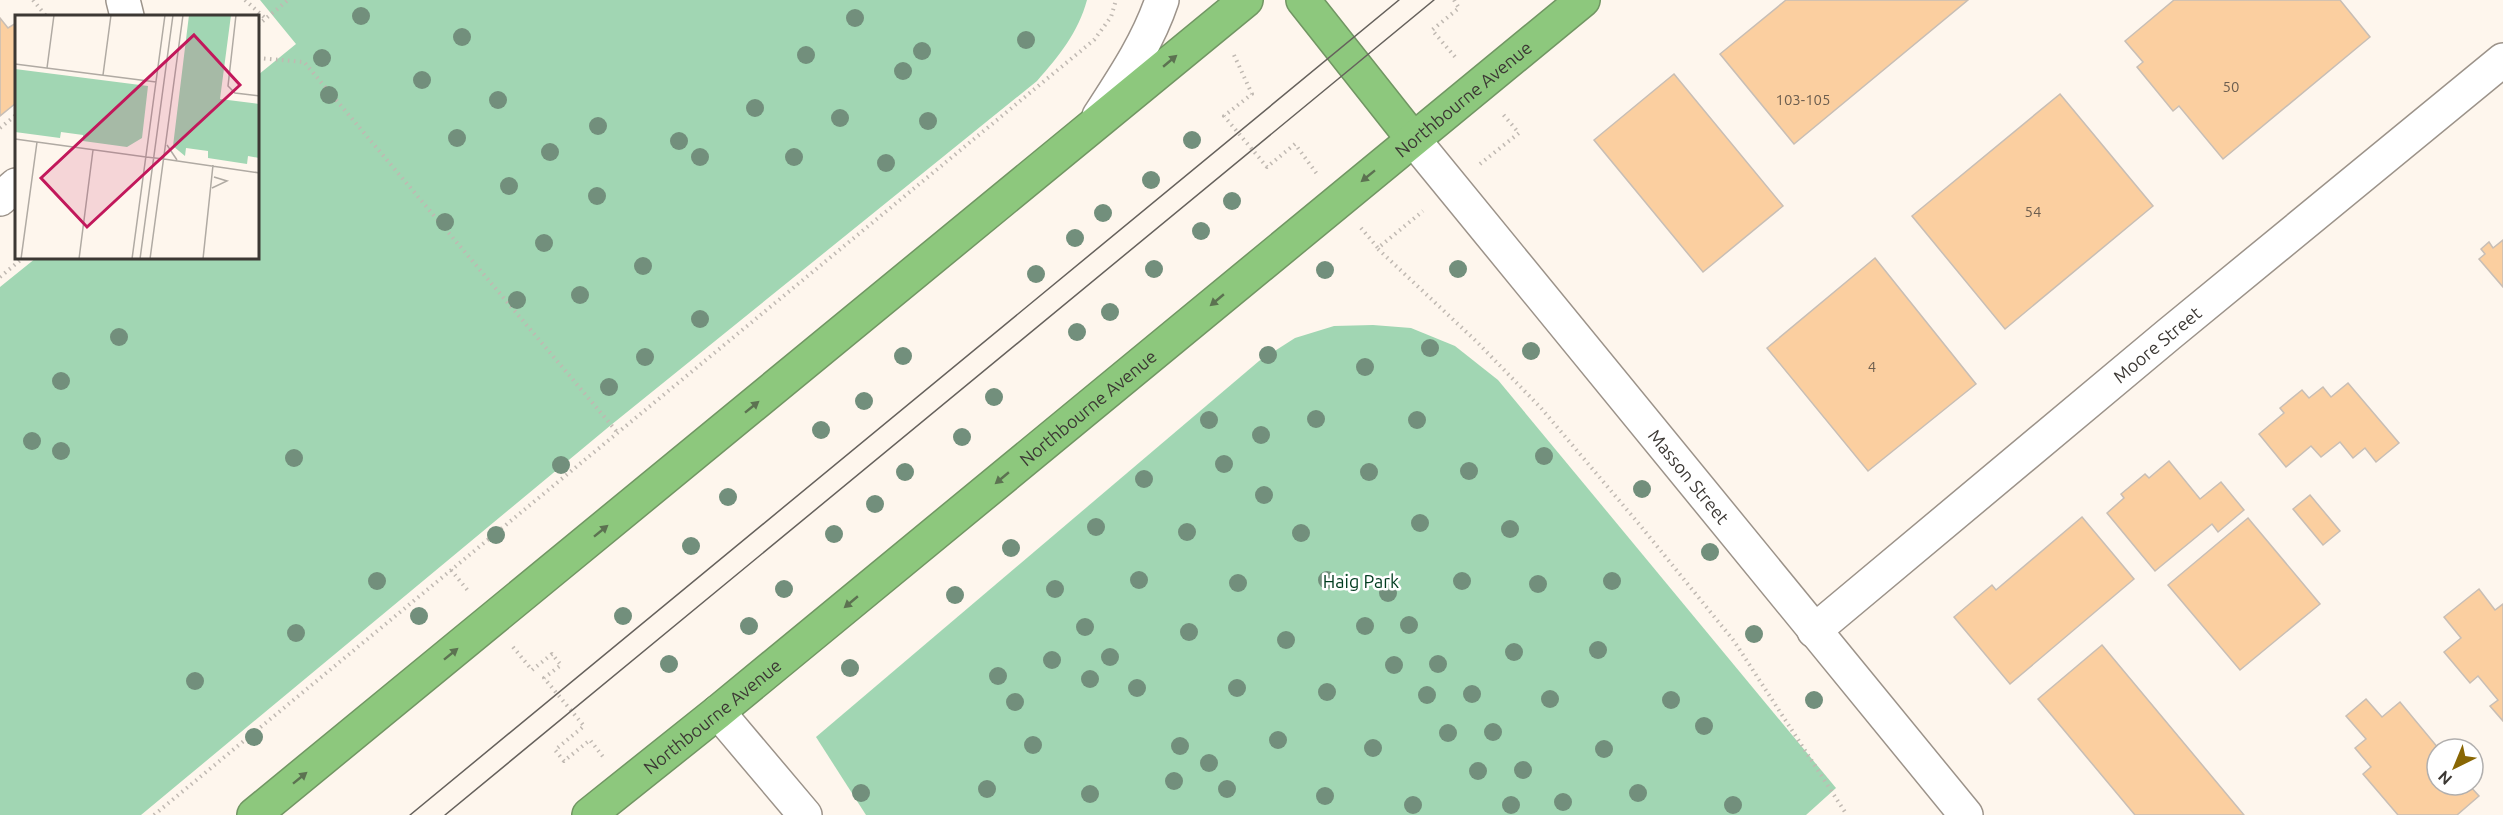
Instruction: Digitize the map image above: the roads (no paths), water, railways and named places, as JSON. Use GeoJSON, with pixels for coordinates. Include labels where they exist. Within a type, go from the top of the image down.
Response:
{"type":"FeatureCollection","features":[{"type":"Feature","properties":{"kind":"highway"},"geometry":{"type":"LineString","coordinates":[[254,815],[1246,0]]}},
{"type":"Feature","properties":{"kind":"highway"},"geometry":{"type":"LineString","coordinates":[[1303,0],[1413,139]]}},
{"type":"Feature","properties":{"kind":"highway","name":"Northbourne Avenue"},"geometry":{"type":"LineString","coordinates":[[590,815],[1583,0]]}},
{"type":"Feature","properties":{"kind":"street"},"geometry":{"type":"LineString","coordinates":[[123,0],[127,15]]}},
{"type":"Feature","properties":{"kind":"street"},"geometry":{"type":"LineString","coordinates":[[1093,125],[1127,73],[1155,19],[1162,0]]}},
{"type":"Feature","properties":{"kind":"street","name":"Moore Street"},"geometry":{"type":"LineString","coordinates":[[1814,631],[2168,335],[2503,60]]}},
{"type":"Feature","properties":{"kind":"street","name":"Masson Street"},"geometry":{"type":"LineString","coordinates":[[1413,139],[1966,815]]}},
{"type":"Feature","properties":{"kind":"street"},"geometry":{"type":"LineString","coordinates":[[0,199],[15,186]]}},
{"type":"Feature","properties":{"kind":"street"},"geometry":{"type":"LineString","coordinates":[[718,712],[805,815]]}},
{"type":"Feature","properties":{"kind":"tram line"},"geometry":{"type":"LineString","coordinates":[[410,815],[1399,0]]}},
{"type":"Feature","properties":{"kind":"tram line"},"geometry":{"type":"LineString","coordinates":[[445,815],[1434,0]]}},
{"type":"Feature","properties":{"kind":"park label","name":"Haig Park"},"geometry":{"type":"Point","coordinates":[1361,581]}}]}
